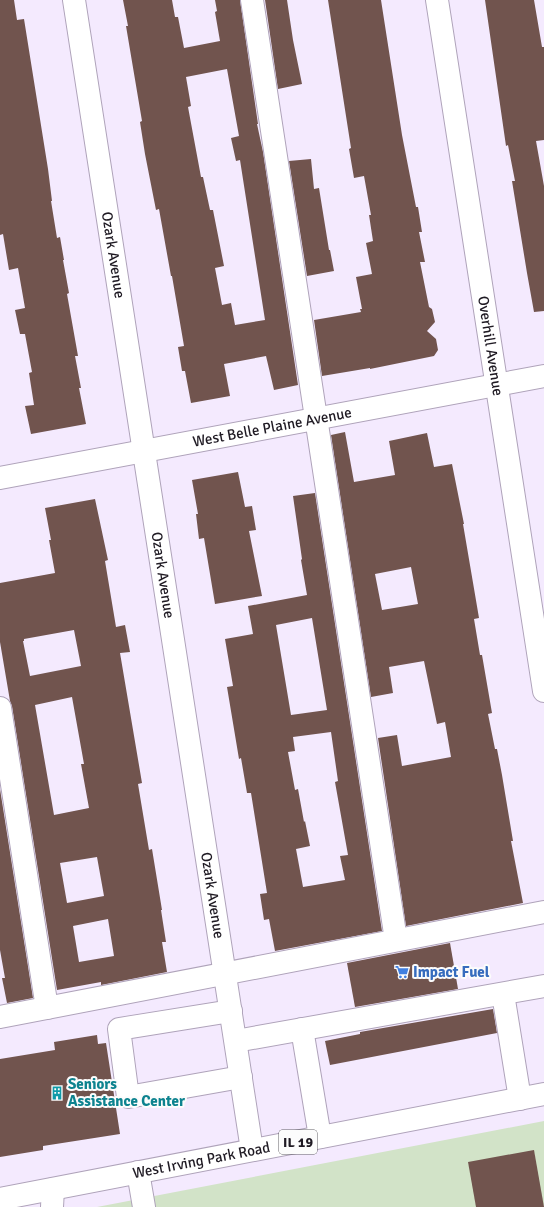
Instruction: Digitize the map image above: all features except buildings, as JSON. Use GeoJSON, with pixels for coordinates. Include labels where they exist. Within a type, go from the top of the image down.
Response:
{"type":"FeatureCollection","features":[{"type":"Feature","properties":{"kind":"street","name":"Ozark Avenue"},"geometry":{"type":"LineString","coordinates":[[74,0],[252,1150]]}},
{"type":"Feature","properties":{"kind":"street"},"geometry":{"type":"LineString","coordinates":[[252,0],[396,940]]}},
{"type":"Feature","properties":{"kind":"street","name":"Overhill Avenue"},"geometry":{"type":"LineString","coordinates":[[437,0],[544,691]]}},
{"type":"Feature","properties":{"kind":"street","name":"West Belle Plaine Avenue"},"geometry":{"type":"LineString","coordinates":[[0,478],[544,376]]}},
{"type":"Feature","properties":{"kind":"street"},"geometry":{"type":"LineString","coordinates":[[0,708],[47,1008]]}},
{"type":"Feature","properties":{"kind":"street"},"geometry":{"type":"LineString","coordinates":[[0,1017],[544,912]]}},
{"type":"Feature","properties":{"kind":"street"},"geometry":{"type":"LineString","coordinates":[[236,1041],[544,986]]}},
{"type":"Feature","properties":{"kind":"street"},"geometry":{"type":"LineString","coordinates":[[503,994],[520,1099]]}},
{"type":"Feature","properties":{"kind":"street"},"geometry":{"type":"LineString","coordinates":[[231,1011],[119,1029],[128,1097],[241,1077]]}},
{"type":"Feature","properties":{"kind":"street"},"geometry":{"type":"LineString","coordinates":[[302,1029],[320,1137]]}},
{"type":"Feature","properties":{"kind":"street","name":"West Irving Park Road"},"geometry":{"type":"LineString","coordinates":[[0,1199],[52,1198],[138,1172],[544,1094]]}},
{"type":"Feature","properties":{"kind":"street"},"geometry":{"type":"LineString","coordinates":[[138,1172],[144,1207]]}},
{"type":"Feature","properties":{"kind":"green space"},"geometry":{"type":"Polygon","coordinates":[[[544,1121],[544,1207],[97,1207],[544,1121]]]}},
{"type":"Feature","properties":{"kind":"place","name":"Impact Fuel"},"geometry":{"type":"Point","coordinates":[402,972]}},
{"type":"Feature","properties":{"kind":"place","name":"Seniors Assistance Center"},"geometry":{"type":"Point","coordinates":[57,1093]}}]}
